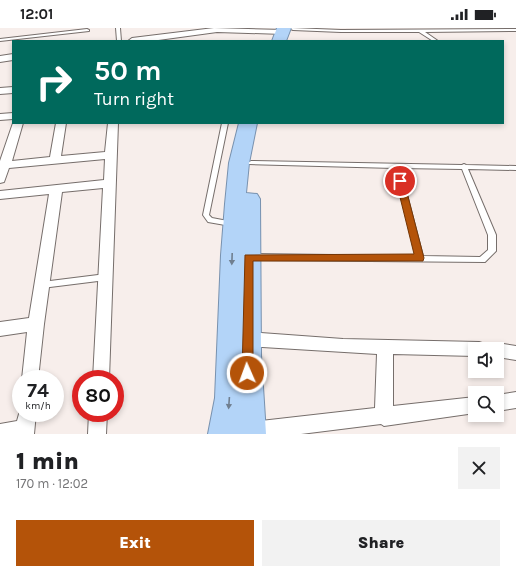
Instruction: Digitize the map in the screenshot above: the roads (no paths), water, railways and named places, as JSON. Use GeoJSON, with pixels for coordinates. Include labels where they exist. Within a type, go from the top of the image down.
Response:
{"type":"FeatureCollection","features":[{"type":"Feature","properties":{"kind":"highway"},"geometry":{"type":"LineString","coordinates":[[224,434],[229,398],[234,224],[239,163],[248,124]]}},
{"type":"Feature","properties":{"kind":"highway"},"geometry":{"type":"LineString","coordinates":[[251,432],[247,338],[251,163],[259,124]]}},
{"type":"Feature","properties":{"kind":"street"},"geometry":{"type":"LineString","coordinates":[[209,40],[214,29]]}},
{"type":"Feature","properties":{"kind":"street"},"geometry":{"type":"LineString","coordinates":[[139,40],[214,29],[269,30],[287,33]]}},
{"type":"Feature","properties":{"kind":"street"},"geometry":{"type":"LineString","coordinates":[[0,59],[12,57]]}},
{"type":"Feature","properties":{"kind":"street"},"geometry":{"type":"LineString","coordinates":[[0,91],[12,90]]}},
{"type":"Feature","properties":{"kind":"street"},"geometry":{"type":"LineString","coordinates":[[0,117],[12,116]]}},
{"type":"Feature","properties":{"kind":"street"},"geometry":{"type":"LineString","coordinates":[[0,179],[18,124]]}},
{"type":"Feature","properties":{"kind":"street"},"geometry":{"type":"LineString","coordinates":[[55,160],[61,124]]}},
{"type":"Feature","properties":{"kind":"street"},"geometry":{"type":"LineString","coordinates":[[101,370],[110,155],[113,124]]}},
{"type":"Feature","properties":{"kind":"street"},"geometry":{"type":"LineString","coordinates":[[5,165],[110,155]]}},
{"type":"Feature","properties":{"kind":"street"},"geometry":{"type":"LineString","coordinates":[[0,195],[109,183]]}},
{"type":"Feature","properties":{"kind":"street"},"geometry":{"type":"LineString","coordinates":[[31,370],[36,324],[56,189]]}},
{"type":"Feature","properties":{"kind":"street"},"geometry":{"type":"LineString","coordinates":[[0,329],[36,324]]}},
{"type":"Feature","properties":{"kind":"street"},"geometry":{"type":"LineString","coordinates":[[247,338],[275,342],[384,348],[409,346],[468,349]]}},
{"type":"Feature","properties":{"kind":"street"},"geometry":{"type":"LineString","coordinates":[[384,348],[384,417]]}},
{"type":"Feature","properties":{"kind":"street"},"geometry":{"type":"LineString","coordinates":[[504,351],[516,353]]}},
{"type":"Feature","properties":{"kind":"street"},"geometry":{"type":"LineString","coordinates":[[504,402],[516,400]]}},
{"type":"Feature","properties":{"kind":"street"},"geometry":{"type":"LineString","coordinates":[[251,432],[468,406]]}},
{"type":"Feature","properties":{"kind":"street"},"geometry":{"type":"LineString","coordinates":[[97,434],[98,422]]}},
{"type":"Feature","properties":{"kind":"street"},"geometry":{"type":"LineString","coordinates":[[0,433],[26,425]]}},
{"type":"Feature","properties":{"kind":"lane"},"geometry":{"type":"LineString","coordinates":[[118,28],[117,36],[119,40]]}},
{"type":"Feature","properties":{"kind":"lane"},"geometry":{"type":"LineString","coordinates":[[0,40],[87,30]]}},
{"type":"Feature","properties":{"kind":"lane"},"geometry":{"type":"LineString","coordinates":[[287,33],[341,31],[516,30]]}},
{"type":"Feature","properties":{"kind":"lane"},"geometry":{"type":"LineString","coordinates":[[421,31],[434,40]]}},
{"type":"Feature","properties":{"kind":"lane"},"geometry":{"type":"LineString","coordinates":[[225,124],[206,215],[210,220],[234,224]]}},
{"type":"Feature","properties":{"kind":"lane"},"geometry":{"type":"LineString","coordinates":[[251,163],[516,168]]}},
{"type":"Feature","properties":{"kind":"lane"},"geometry":{"type":"LineString","coordinates":[[396,165],[420,258]]}},
{"type":"Feature","properties":{"kind":"lane"},"geometry":{"type":"LineString","coordinates":[[249,257],[420,258],[482,260],[492,251],[492,235],[464,166]]}},
{"type":"Feature","properties":{"kind":"lane"},"geometry":{"type":"LineString","coordinates":[[42,285],[106,277]]}}]}
